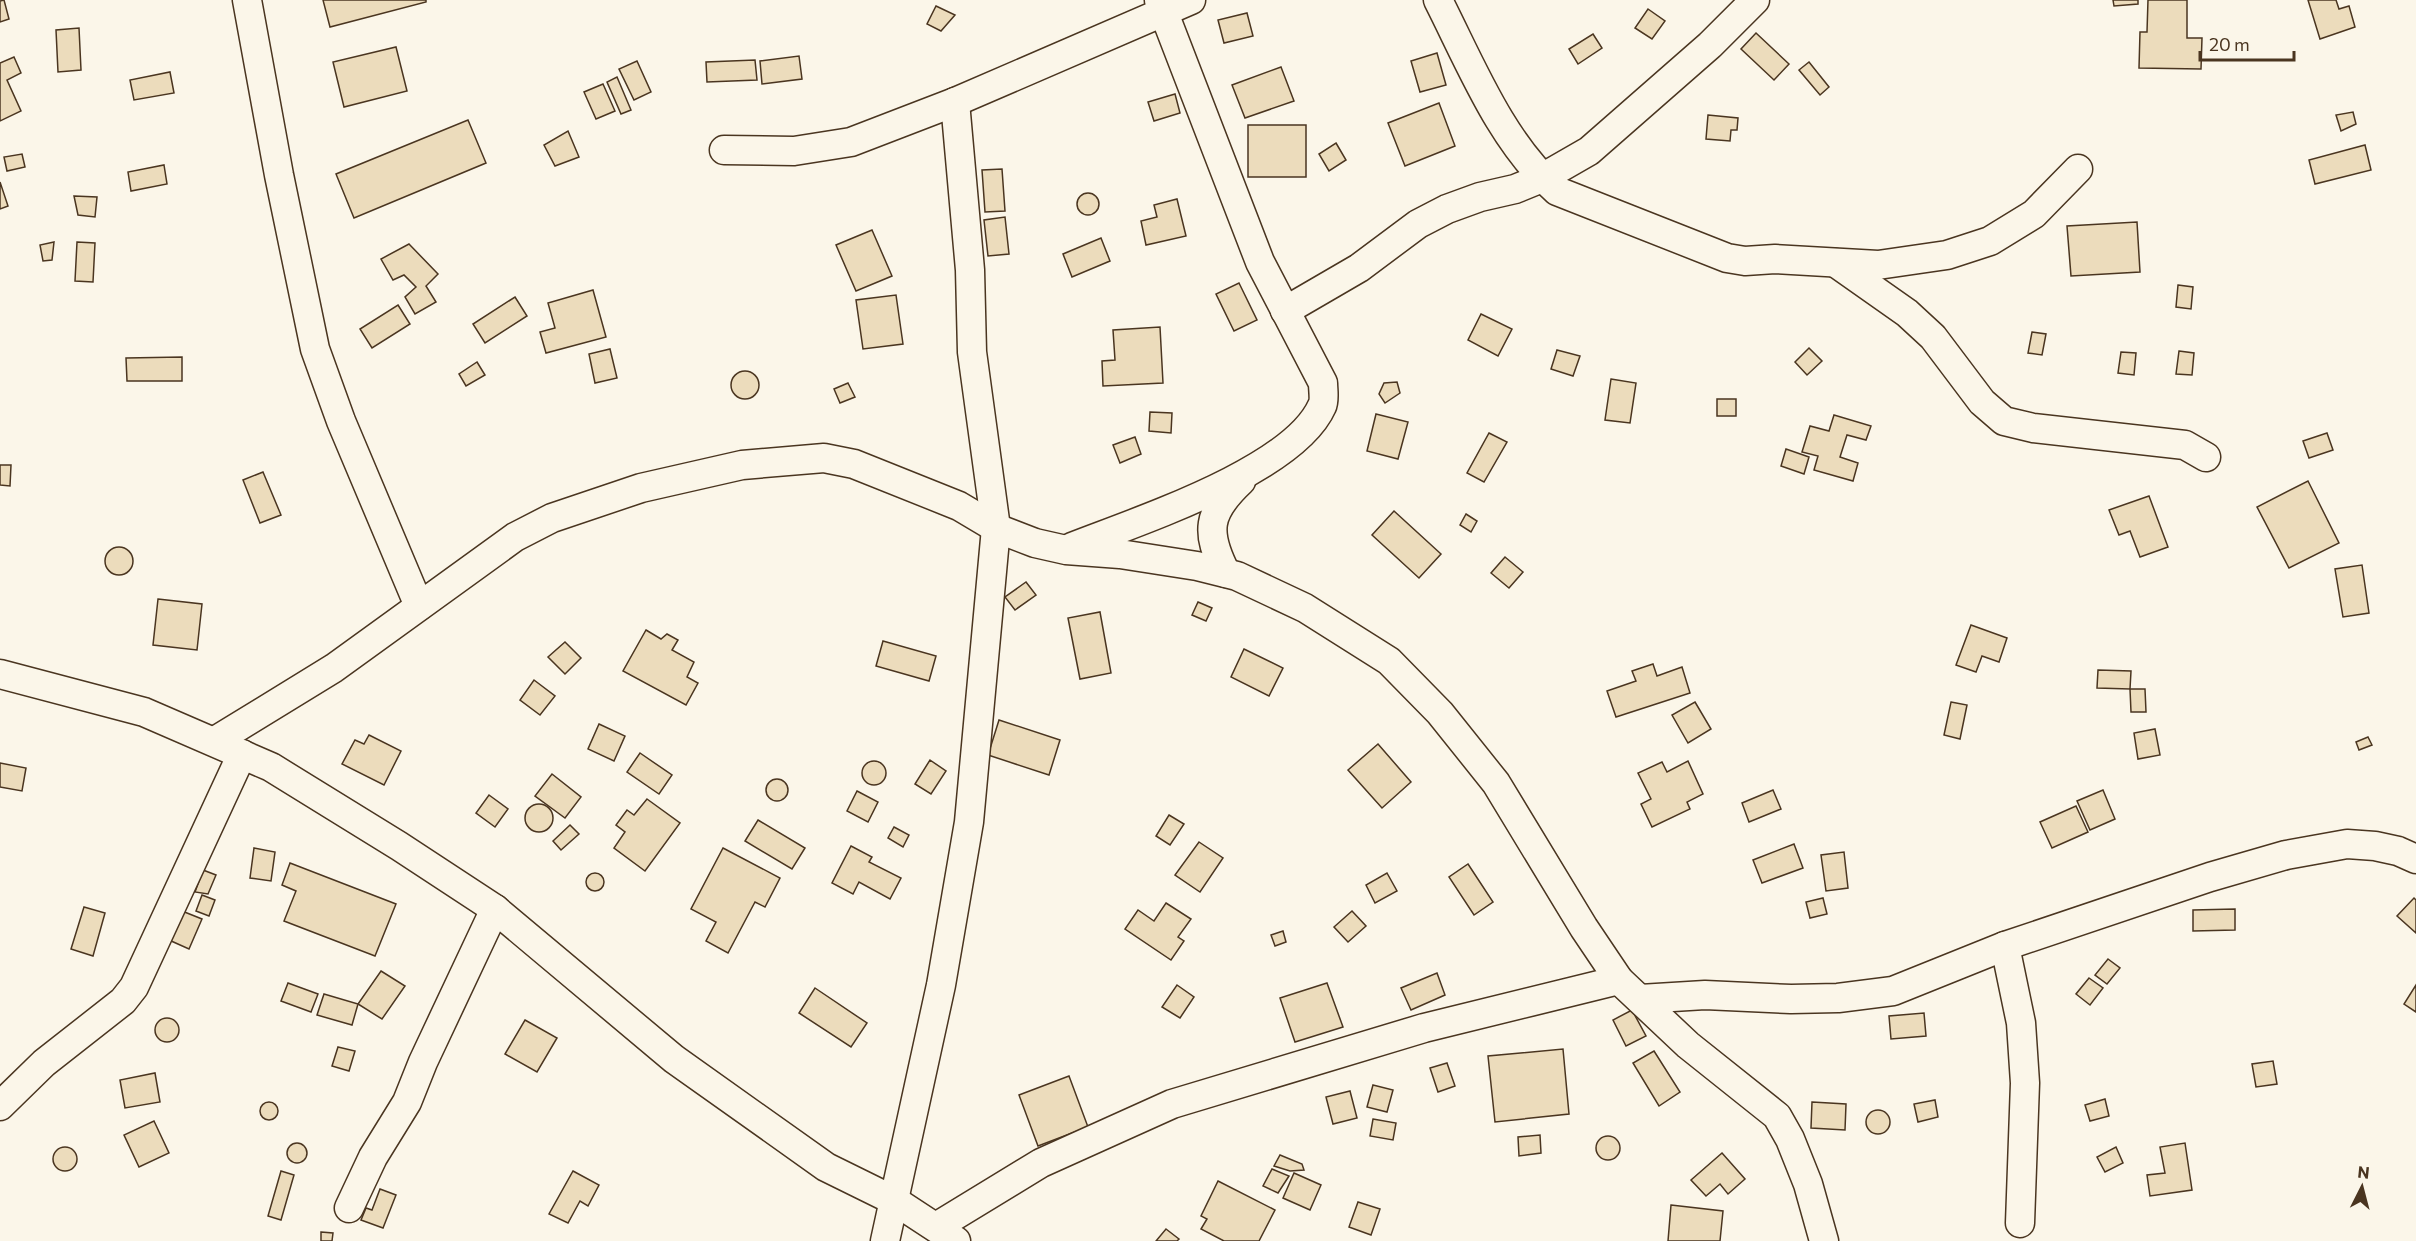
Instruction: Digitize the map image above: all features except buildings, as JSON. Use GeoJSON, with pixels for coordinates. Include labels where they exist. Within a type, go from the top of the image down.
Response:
{"type":"FeatureCollection","features":[{"type":"Feature","properties":{"kind":"street"},"geometry":{"type":"LineString","coordinates":[[247,0],[279,175],[315,350],[341,421],[419,606]]}},
{"type":"Feature","properties":{"kind":"street"},"geometry":{"type":"LineString","coordinates":[[724,150],[794,151],[851,142],[955,102],[1161,5],[1191,0]]}},
{"type":"Feature","properties":{"kind":"street"},"geometry":{"type":"LineString","coordinates":[[1438,0],[1505,128],[1542,178],[1557,191],[1727,258],[1746,261],[1775,259],[1878,265],[1947,255],[1990,241],[2034,214],[2078,169]]}},
{"type":"Feature","properties":{"kind":"street"},"geometry":{"type":"LineString","coordinates":[[1285,311],[1359,268],[1418,224],[1447,209],[1480,197],[1515,189],[1542,178],[1589,152],[1710,45],[1755,0]]}},
{"type":"Feature","properties":{"kind":"street"},"geometry":{"type":"LineString","coordinates":[[1066,550],[1215,490],[1255,468],[1300,438],[1323,404],[1323,383],[1260,262],[1161,5]]}},
{"type":"Feature","properties":{"kind":"street"},"geometry":{"type":"LineString","coordinates":[[885,1241],[941,985],[969,822],[996,528],[972,352],[970,270],[955,102]]}},
{"type":"Feature","properties":{"kind":"street"},"geometry":{"type":"LineString","coordinates":[[1836,262],[1907,313],[1924,329],[1982,402],[2004,421],[2033,428],[2185,445],[2206,457]]}},
{"type":"Feature","properties":{"kind":"street"},"geometry":{"type":"LineString","coordinates":[[215,741],[334,668],[515,537],[552,518],[641,488],[742,465],[824,458],[855,464],[959,506],[996,528],[1035,543],[1066,550],[1142,557],[1197,566],[1237,576],[1305,608],[1389,661],[1440,713],[1496,783],[1584,928],[1619,980],[1688,1045],[1776,1116],[1791,1139],[1808,1184],[1824,1241]]}},
{"type":"Feature","properties":{"kind":"street"},"geometry":{"type":"LineString","coordinates":[[1226,573],[1212,537],[1214,516],[1224,497],[1255,468]]}},
{"type":"Feature","properties":{"kind":"street"},"geometry":{"type":"LineString","coordinates":[[0,674],[144,712],[215,741],[280,773],[399,846],[495,909],[674,1059],[826,1167],[895,1201],[946,1234],[1041,1163],[1173,1104],[1424,1028],[1619,980]]}},
{"type":"Feature","properties":{"kind":"street"},"geometry":{"type":"LineString","coordinates":[[0,1106],[44,1063],[123,1001],[134,987],[242,754]]}},
{"type":"Feature","properties":{"kind":"street"},"geometry":{"type":"LineString","coordinates":[[1640,999],[1705,995],[1791,999],[1838,998],[1893,991],[2005,946],[2210,877],[2286,855],[2347,844],[2375,846],[2398,851],[2416,859]]}},
{"type":"Feature","properties":{"kind":"street"},"geometry":{"type":"LineString","coordinates":[[349,1208],[373,1157],[407,1102],[423,1062],[495,909]]}},
{"type":"Feature","properties":{"kind":"street"},"geometry":{"type":"LineString","coordinates":[[2005,946],[2021,1023],[2025,1083],[2020,1223]]}}]}
